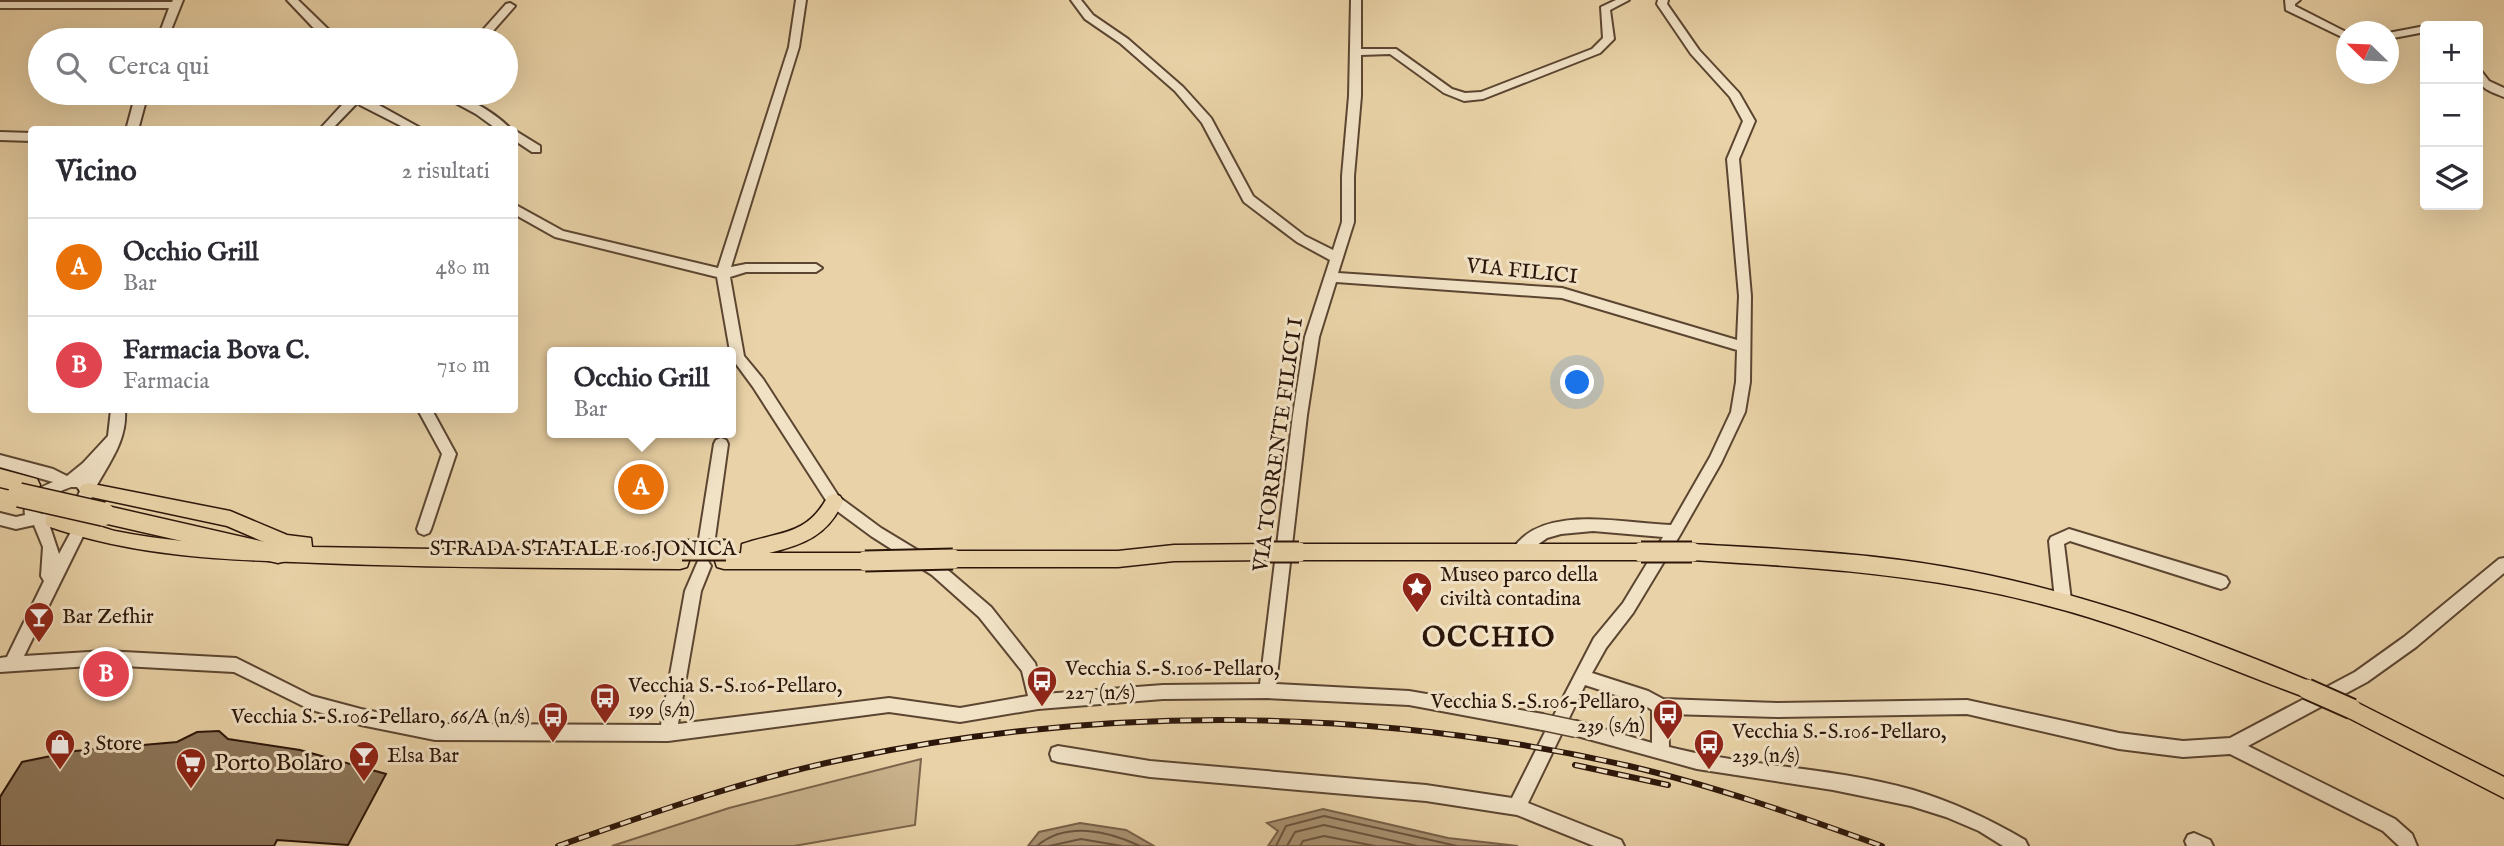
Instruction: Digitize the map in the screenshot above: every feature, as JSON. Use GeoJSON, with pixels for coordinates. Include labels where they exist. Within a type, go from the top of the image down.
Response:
{"type":"FeatureCollection","features":[{"type":"Feature","properties":{"kind":"highway","name":"STRADA STATALE 106 JONICA"},"geometry":{"type":"LineString","coordinates":[[0,478],[16,490],[282,549]]}},
{"type":"Feature","properties":{"kind":"main road"},"geometry":{"type":"LineString","coordinates":[[88,489],[230,519],[282,549]]}},
{"type":"Feature","properties":{"kind":"main road"},"geometry":{"type":"LineString","coordinates":[[749,550],[806,533],[821,525],[832,508]]}},
{"type":"Feature","properties":{"kind":"main road"},"geometry":{"type":"LineString","coordinates":[[43,520],[79,530],[206,553],[282,549]]}},
{"type":"Feature","properties":{"kind":"main road","name":"STRADA STATALE 106 JONICA"},"geometry":{"type":"LineString","coordinates":[[282,549],[391,559],[953,553],[1118,559],[1174,553],[1519,552],[1544,544],[1641,552],[1692,552],[1809,559],[1913,570],[2063,600],[2184,638],[2352,709],[2504,788]]}},
{"type":"Feature","properties":{"kind":"main road","name":"STRADA STATALE 106 JONICA"},"geometry":{"type":"LineString","coordinates":[[725,555],[749,550],[866,555]]}},
{"type":"Feature","properties":{"kind":"street"},"geometry":{"type":"LineString","coordinates":[[292,0],[321,28]]}},
{"type":"Feature","properties":{"kind":"street"},"geometry":{"type":"LineString","coordinates":[[801,0],[794,47],[723,274],[738,357],[758,383],[832,508],[937,570],[985,612],[1029,668],[1038,702]]}},
{"type":"Feature","properties":{"kind":"street"},"geometry":{"type":"LineString","coordinates":[[1076,0],[1089,17],[1124,41],[1178,89],[1207,121],[1248,199],[1301,239],[1338,258]]}},
{"type":"Feature","properties":{"kind":"street","name":"VIA TORRENTE FILICI I"},"geometry":{"type":"LineString","coordinates":[[1267,691],[1312,337],[1348,222],[1348,176],[1355,96],[1356,0]]}},
{"type":"Feature","properties":{"kind":"street"},"geometry":{"type":"LineString","coordinates":[[1356,52],[1392,51],[1448,91],[1464,97],[1483,95],[1596,51],[1609,39],[1605,9],[1624,0]]}},
{"type":"Feature","properties":{"kind":"street"},"geometry":{"type":"LineString","coordinates":[[1517,807],[1581,677],[1601,643],[1628,608],[1675,531],[1716,459],[1738,412],[1743,382],[1745,296],[1733,159],[1749,121],[1735,95],[1695,52],[1662,4],[1663,0]]}},
{"type":"Feature","properties":{"kind":"street"},"geometry":{"type":"LineString","coordinates":[[2295,0],[2289,2],[2290,8],[2336,31]]}},
{"type":"Feature","properties":{"kind":"street"},"geometry":{"type":"LineString","coordinates":[[0,5],[177,3],[167,28]]}},
{"type":"Feature","properties":{"kind":"street"},"geometry":{"type":"LineString","coordinates":[[490,28],[510,6]]}},
{"type":"Feature","properties":{"kind":"street"},"geometry":{"type":"LineString","coordinates":[[2399,34],[2420,30]]}},
{"type":"Feature","properties":{"kind":"street"},"geometry":{"type":"LineString","coordinates":[[2483,80],[2504,93]]}},
{"type":"Feature","properties":{"kind":"street"},"geometry":{"type":"LineString","coordinates":[[133,126],[139,105]]}},
{"type":"Feature","properties":{"kind":"street"},"geometry":{"type":"LineString","coordinates":[[327,126],[345,105]]}},
{"type":"Feature","properties":{"kind":"street"},"geometry":{"type":"LineString","coordinates":[[373,105],[412,126]]}},
{"type":"Feature","properties":{"kind":"street"},"geometry":{"type":"LineString","coordinates":[[468,105],[501,126]]}},
{"type":"Feature","properties":{"kind":"street"},"geometry":{"type":"LineString","coordinates":[[0,136],[28,137]]}},
{"type":"Feature","properties":{"kind":"street"},"geometry":{"type":"LineString","coordinates":[[518,137],[536,149]]}},
{"type":"Feature","properties":{"kind":"street"},"geometry":{"type":"LineString","coordinates":[[518,211],[559,234],[723,274],[746,268],[816,268]]}},
{"type":"Feature","properties":{"kind":"street","name":"VIA FILICI"},"geometry":{"type":"LineString","coordinates":[[1332,277],[1562,293],[1743,347]]}},
{"type":"Feature","properties":{"kind":"street"},"geometry":{"type":"LineString","coordinates":[[0,519],[16,523],[43,520],[77,509],[85,501],[88,489],[115,438],[118,413]]}},
{"type":"Feature","properties":{"kind":"street"},"geometry":{"type":"LineString","coordinates":[[424,529],[449,454],[427,413]]}},
{"type":"Feature","properties":{"kind":"street"},"geometry":{"type":"LineString","coordinates":[[46,592],[53,556],[43,520],[31,508],[37,499],[53,486],[68,481],[115,438]]}},
{"type":"Feature","properties":{"kind":"street"},"geometry":{"type":"LineString","coordinates":[[706,545],[721,444]]}},
{"type":"Feature","properties":{"kind":"street"},"geometry":{"type":"LineString","coordinates":[[0,461],[68,481],[81,482],[88,489]]}},
{"type":"Feature","properties":{"kind":"street"},"geometry":{"type":"LineString","coordinates":[[6,665],[79,530],[77,509]]}},
{"type":"Feature","properties":{"kind":"street"},"geometry":{"type":"LineString","coordinates":[[1544,544],[1543,532],[1588,524],[1631,530],[1675,531]]}},
{"type":"Feature","properties":{"kind":"street"},"geometry":{"type":"LineString","coordinates":[[2063,600],[2056,541],[2069,535],[2221,582]]}},
{"type":"Feature","properties":{"kind":"street"},"geometry":{"type":"LineString","coordinates":[[1581,677],[1648,698],[1660,706],[1777,710],[1967,707],[2119,741],[2183,749],[2231,746],[2361,677],[2410,642],[2504,564]]}},
{"type":"Feature","properties":{"kind":"street"},"geometry":{"type":"LineString","coordinates":[[668,733],[693,592],[703,566]]}},
{"type":"Feature","properties":{"kind":"street"},"geometry":{"type":"LineString","coordinates":[[6,665],[105,658],[236,665],[309,702],[361,717],[435,732],[668,733],[889,705],[960,715],[1038,702],[1163,692],[1267,691],[1409,698],[1576,729],[1710,764],[1903,793],[1952,809],[2002,834],[2019,846]]}},
{"type":"Feature","properties":{"kind":"street"},"geometry":{"type":"LineString","coordinates":[[1660,706],[1661,751]]}},
{"type":"Feature","properties":{"kind":"street"},"geometry":{"type":"LineString","coordinates":[[2231,746],[2389,825],[2406,840],[2408,846]]}},
{"type":"Feature","properties":{"kind":"street"},"geometry":{"type":"LineString","coordinates":[[1058,754],[1150,769],[1426,793],[1517,807],[1615,846]]}},
{"type":"Feature","properties":{"kind":"shaded area"},"geometry":{"type":"Polygon","coordinates":[[[921,759],[915,825],[794,846],[612,846],[729,808],[921,759]]]}},
{"type":"Feature","properties":{"kind":"water"},"geometry":{"type":"Polygon","coordinates":[[[1323,809],[1448,838],[1518,846],[1268,846],[1278,831],[1267,823],[1323,809]]]}},
{"type":"Feature","properties":{"kind":"water"},"geometry":{"type":"Polygon","coordinates":[[[1080,823],[1126,830],[1154,846],[1028,846],[1039,832],[1080,823]]]}},
{"type":"Feature","properties":{"kind":"building","name":"Porto Bolaro"},"geometry":{"type":"Polygon","coordinates":[[[219,731],[228,739],[300,750],[386,774],[348,845],[277,840],[274,846],[0,846],[0,797],[22,762],[75,751],[177,742],[197,732],[219,731]]]}},
{"type":"Feature","properties":{"kind":"railway"},"geometry":{"type":"LineString","coordinates":[[558,846],[736,787],[845,759],[942,741],[1040,729],[1139,722],[1237,720],[1434,732],[1532,747],[1629,766],[1725,792],[1882,846]]}},
{"type":"Feature","properties":{"kind":"railway"},"geometry":{"type":"LineString","coordinates":[[1575,765],[1668,785]]}},
{"type":"Feature","properties":{"kind":"place","name":"Occhio Grill"},"geometry":{"type":"Point","coordinates":[641,487]}},
{"type":"Feature","properties":{"kind":"place","name":"Museo parco della civiltà contadina"},"geometry":{"type":"Point","coordinates":[1417,614]}},
{"type":"Feature","properties":{"kind":"place","name":"Bar Zefhir"},"geometry":{"type":"Point","coordinates":[39,644]}},
{"type":"Feature","properties":{"kind":"place","name":"Farmacia Bova C."},"geometry":{"type":"Point","coordinates":[106,674]}},
{"type":"Feature","properties":{"kind":"place","name":"Vecchia S.-S.106-Pellaro, 227 (n/s)"},"geometry":{"type":"Point","coordinates":[1042,708]}},
{"type":"Feature","properties":{"kind":"place","name":"Vecchia S.-S.106-Pellaro, 199 (s/n)"},"geometry":{"type":"Point","coordinates":[605,725]}},
{"type":"Feature","properties":{"kind":"place","name":"Vecchia S.-S.106-Pellaro, 239 (s/n)"},"geometry":{"type":"Point","coordinates":[1668,741]}},
{"type":"Feature","properties":{"kind":"place","name":"Vecchia S.-S.106-Pellaro, 66/A (n/s)"},"geometry":{"type":"Point","coordinates":[553,744]}},
{"type":"Feature","properties":{"kind":"place","name":"3 Store"},"geometry":{"type":"Point","coordinates":[60,771]}},
{"type":"Feature","properties":{"kind":"place","name":"Vecchia S.-S.106-Pellaro, 239 (n/s)"},"geometry":{"type":"Point","coordinates":[1709,771]}},
{"type":"Feature","properties":{"kind":"place","name":"Elsa Bar"},"geometry":{"type":"Point","coordinates":[364,783]}},
{"type":"Feature","properties":{"kind":"place","name":"Porto Bolaro"},"geometry":{"type":"Point","coordinates":[191,790]}},
{"type":"Feature","properties":{"kind":"district","name":"OCCHIO"},"geometry":{"type":"Point","coordinates":[1489,638]}}]}
